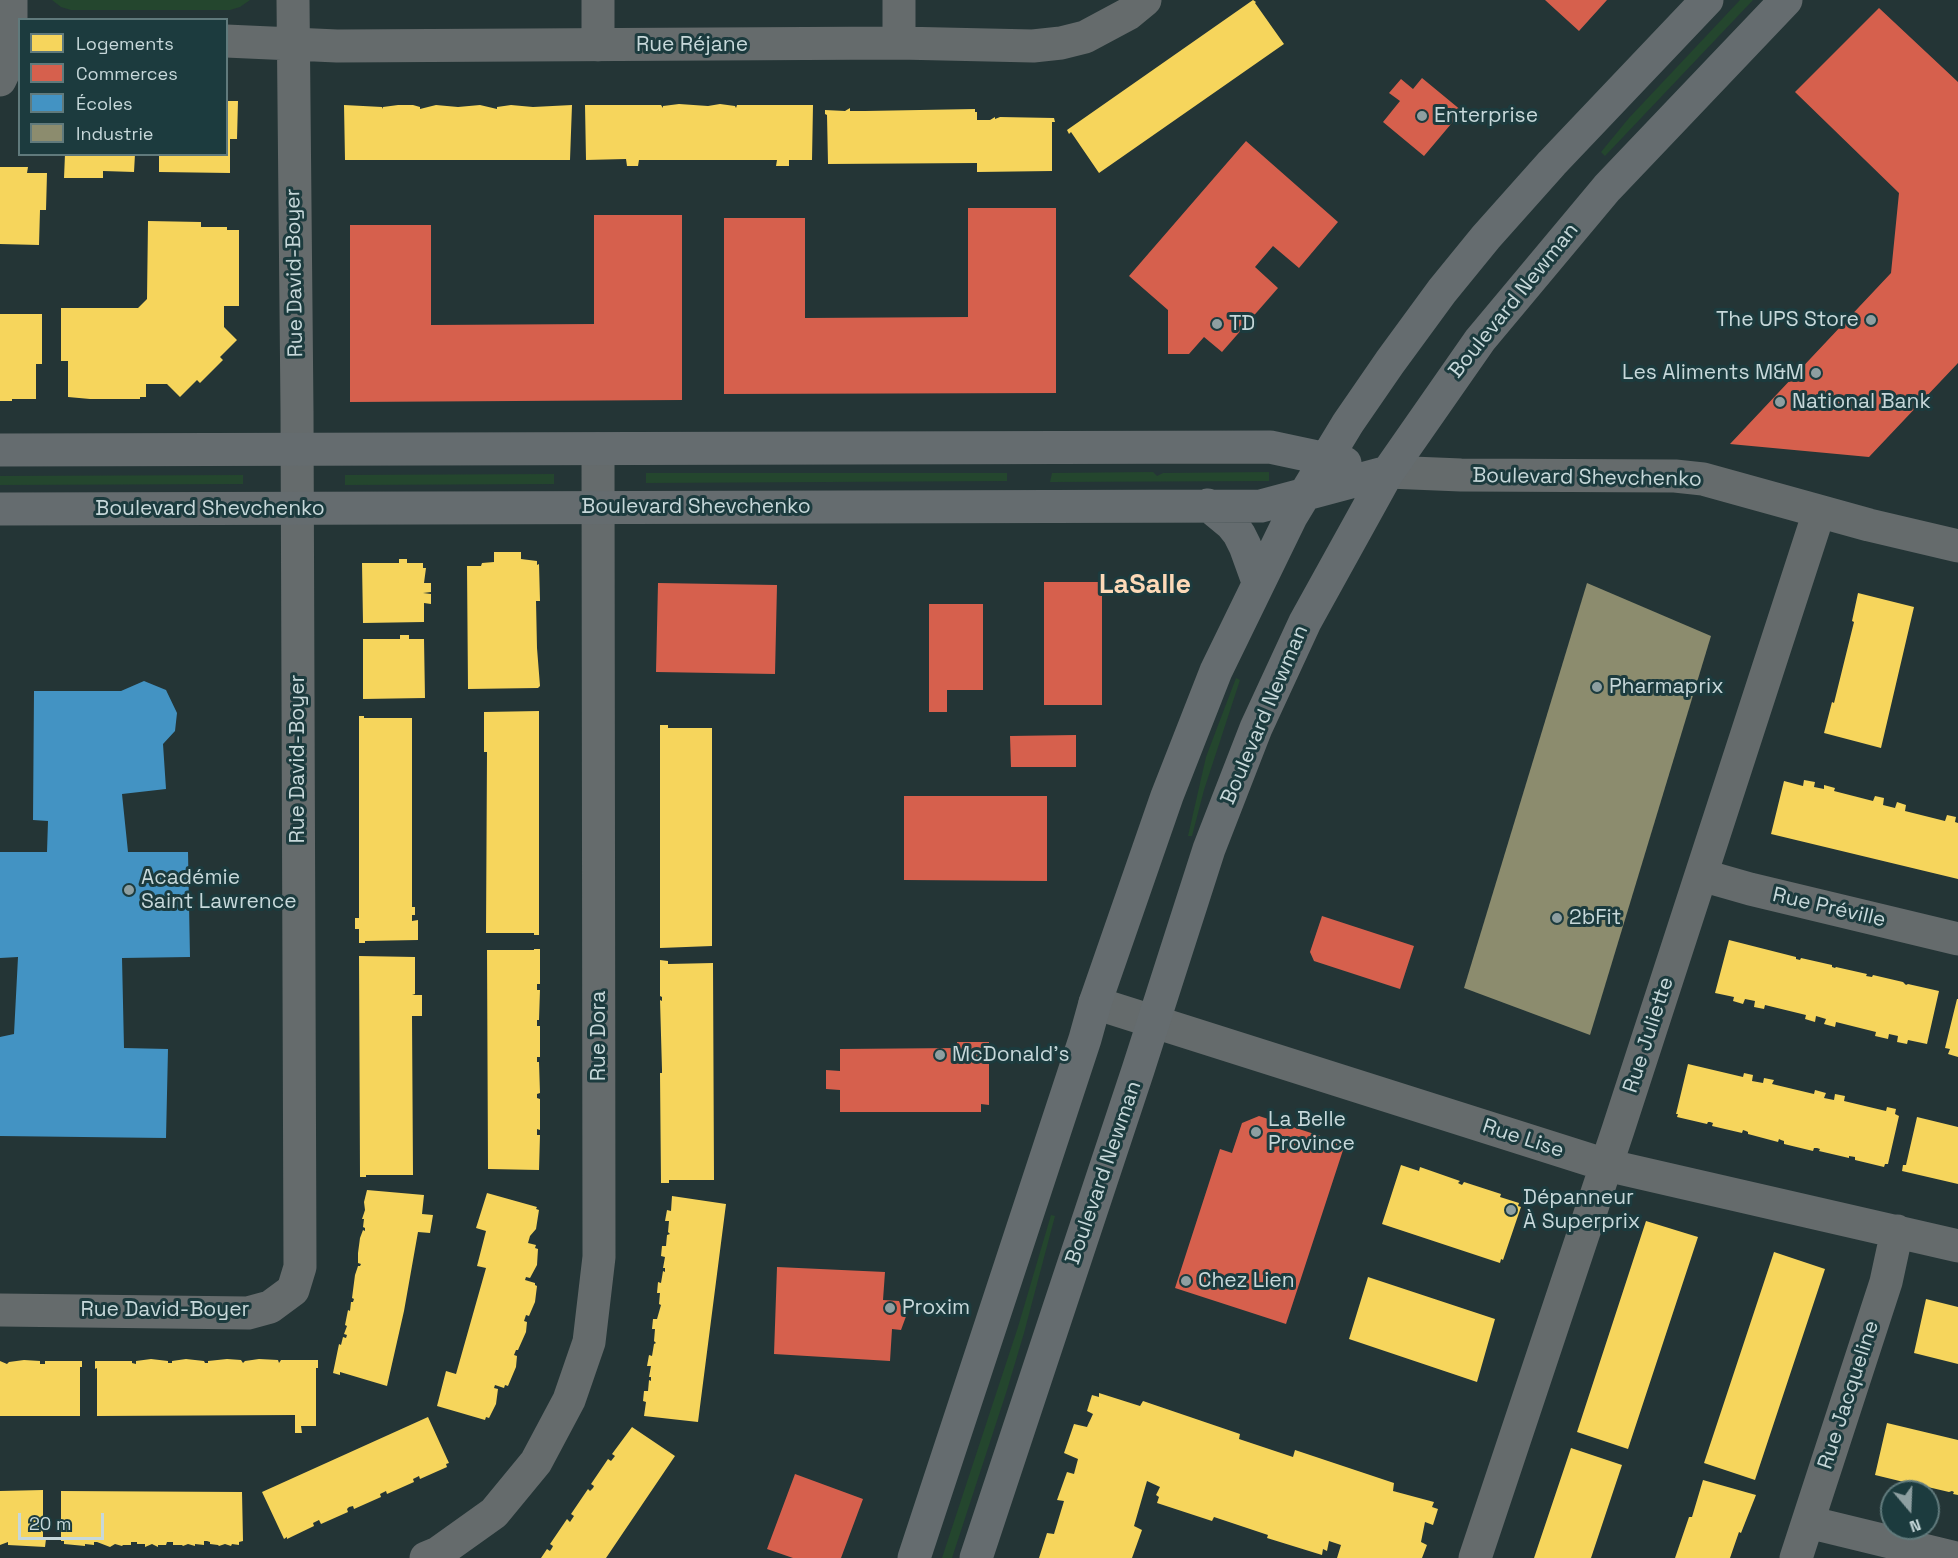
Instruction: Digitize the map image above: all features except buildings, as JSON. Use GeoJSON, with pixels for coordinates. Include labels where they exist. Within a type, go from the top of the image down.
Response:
{"type":"FeatureCollection","features":[{"type":"Feature","properties":{"kind":"main road"},"geometry":{"type":"LineString","coordinates":[[914,1558],[1095,1003],[1184,750],[1216,671],[1258,582],[1304,495],[1326,459],[1390,362],[1442,291],[1568,144],[1707,0]]}},
{"type":"Feature","properties":{"kind":"main road","name":"Boulevard Newman"},"geometry":{"type":"LineString","coordinates":[[976,1558],[1209,849],[1256,728],[1305,622],[1388,472],[1466,358],[1573,226],[1786,0]]}},
{"type":"Feature","properties":{"kind":"main road","name":"Boulevard Shevchenko"},"geometry":{"type":"LineString","coordinates":[[0,450],[1270,447],[1388,472]]}},
{"type":"Feature","properties":{"kind":"main road","name":"Boulevard Shevchenko"},"geometry":{"type":"LineString","coordinates":[[0,509],[1261,506],[1388,472]]}},
{"type":"Feature","properties":{"kind":"main road"},"geometry":{"type":"LineString","coordinates":[[1208,505],[1231,524],[1239,534],[1258,582]]}},
{"type":"Feature","properties":{"kind":"street"},"geometry":{"type":"LineString","coordinates":[[0,80],[16,42],[11,0]]}},
{"type":"Feature","properties":{"kind":"street","name":"Rue David-Boyer"},"geometry":{"type":"LineString","coordinates":[[0,1310],[248,1313],[270,1307],[293,1290],[300,1268],[293,0]]}},
{"type":"Feature","properties":{"kind":"street"},"geometry":{"type":"LineString","coordinates":[[598,0],[598,45]]}},
{"type":"Feature","properties":{"kind":"street"},"geometry":{"type":"LineString","coordinates":[[899,0],[899,43]]}},
{"type":"Feature","properties":{"kind":"street","name":"Rue Réjane"},"geometry":{"type":"LineString","coordinates":[[228,41],[338,46],[899,43],[1033,46],[1086,37],[1128,14],[1145,0]]}},
{"type":"Feature","properties":{"kind":"street","name":"Rue Dora"},"geometry":{"type":"LineString","coordinates":[[426,1558],[438,1554],[494,1513],[536,1462],[569,1400],[589,1342],[599,1257],[598,449]]}},
{"type":"Feature","properties":{"kind":"street","name":"Boulevard Shevchenko"},"geometry":{"type":"LineString","coordinates":[[1388,472],[1692,478],[1744,489],[1819,512],[1958,546]]}},
{"type":"Feature","properties":{"kind":"street","name":"Rue Juliette"},"geometry":{"type":"LineString","coordinates":[[1475,1558],[1819,512]]}},
{"type":"Feature","properties":{"kind":"street","name":"Rue Préville"},"geometry":{"type":"LineString","coordinates":[[1701,874],[1750,889],[1958,939]]}},
{"type":"Feature","properties":{"kind":"street","name":"Rue Lise"},"geometry":{"type":"LineString","coordinates":[[1095,1003],[1606,1165],[1958,1246]]}},
{"type":"Feature","properties":{"kind":"street","name":"Rue Jacqueline"},"geometry":{"type":"LineString","coordinates":[[1796,1558],[1887,1282],[1897,1231]]}},
{"type":"Feature","properties":{"kind":"street"},"geometry":{"type":"LineString","coordinates":[[1808,1522],[1956,1558]]}},
{"type":"Feature","properties":{"kind":"green space"},"geometry":{"type":"Polygon","coordinates":[[[52,0],[250,0],[230,10],[71,10],[61,7],[52,0]]]}},
{"type":"Feature","properties":{"kind":"green space"},"geometry":{"type":"Polygon","coordinates":[[[1740,0],[1753,0],[1605,156],[1601,152],[1629,118],[1740,0]]]}},
{"type":"Feature","properties":{"kind":"green space"},"geometry":{"type":"Polygon","coordinates":[[[1153,472],[1157,476],[1163,473],[1269,472],[1269,481],[1050,482],[1052,473],[1153,472]]]}},
{"type":"Feature","properties":{"kind":"green space"},"geometry":{"type":"Polygon","coordinates":[[[646,473],[1007,473],[1007,481],[646,483],[646,473]]]}},
{"type":"Feature","properties":{"kind":"green space"},"geometry":{"type":"Polygon","coordinates":[[[554,474],[554,484],[345,485],[345,475],[554,474]]]}},
{"type":"Feature","properties":{"kind":"green space"},"geometry":{"type":"Polygon","coordinates":[[[243,475],[243,484],[0,485],[0,476],[243,475]]]}},
{"type":"Feature","properties":{"kind":"green space"},"geometry":{"type":"Polygon","coordinates":[[[1236,678],[1240,680],[1204,790],[1192,836],[1188,836],[1206,757],[1236,678]]]}},
{"type":"Feature","properties":{"kind":"green space"},"geometry":{"type":"Polygon","coordinates":[[[1051,1215],[1055,1216],[1007,1390],[952,1558],[942,1558],[1018,1327],[1051,1215]]]}},
{"type":"Feature","properties":{"kind":"place","name":"Enterprise"},"geometry":{"type":"Point","coordinates":[1422,116]}},
{"type":"Feature","properties":{"kind":"place","name":"The UPS Store"},"geometry":{"type":"Point","coordinates":[1871,320]}},
{"type":"Feature","properties":{"kind":"place","name":"TD"},"geometry":{"type":"Point","coordinates":[1217,324]}},
{"type":"Feature","properties":{"kind":"place","name":"Les Aliments M&M"},"geometry":{"type":"Point","coordinates":[1816,373]}},
{"type":"Feature","properties":{"kind":"place","name":"National Bank"},"geometry":{"type":"Point","coordinates":[1780,402]}},
{"type":"Feature","properties":{"kind":"place","name":"Pharmaprix"},"geometry":{"type":"Point","coordinates":[1597,687]}},
{"type":"Feature","properties":{"kind":"place","name":"Académie Saint Lawrence"},"geometry":{"type":"Point","coordinates":[129,890]}},
{"type":"Feature","properties":{"kind":"place","name":"2bFit"},"geometry":{"type":"Point","coordinates":[1557,918]}},
{"type":"Feature","properties":{"kind":"place","name":"McDonald's"},"geometry":{"type":"Point","coordinates":[940,1055]}},
{"type":"Feature","properties":{"kind":"place","name":"La Belle Province"},"geometry":{"type":"Point","coordinates":[1256,1132]}},
{"type":"Feature","properties":{"kind":"place","name":"Dépanneur À Superprix"},"geometry":{"type":"Point","coordinates":[1511,1210]}},
{"type":"Feature","properties":{"kind":"place","name":"Chez Lien"},"geometry":{"type":"Point","coordinates":[1186,1281]}},
{"type":"Feature","properties":{"kind":"place","name":"Proxim"},"geometry":{"type":"Point","coordinates":[890,1308]}},
{"type":"Feature","properties":{"kind":"district","name":"LaSalle"},"geometry":{"type":"Point","coordinates":[1145,586]}}]}
